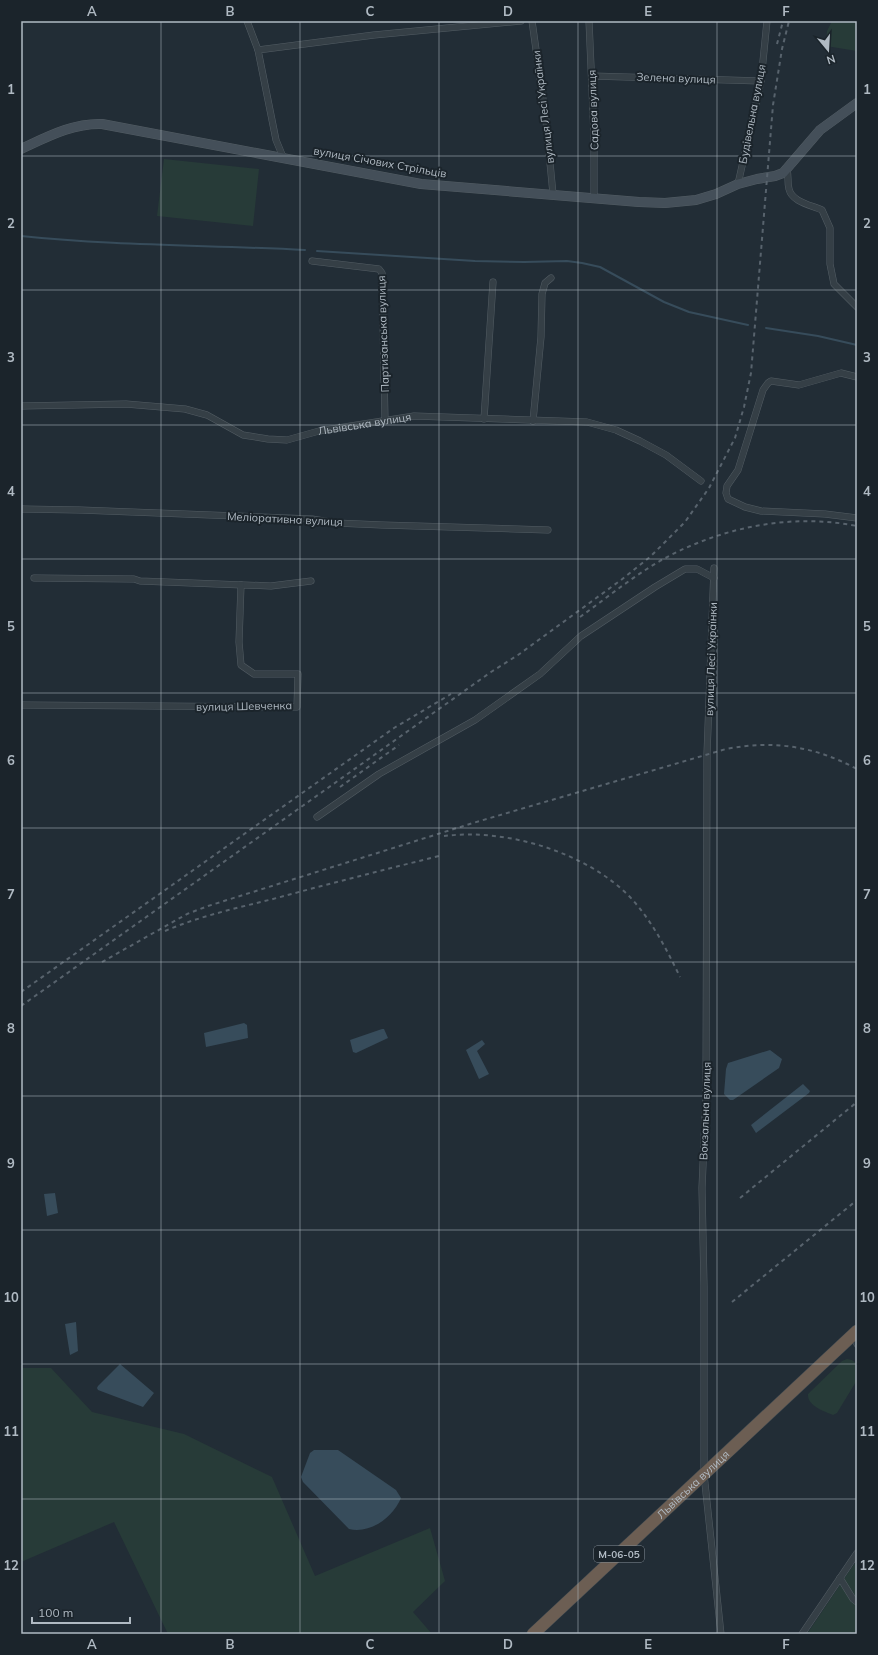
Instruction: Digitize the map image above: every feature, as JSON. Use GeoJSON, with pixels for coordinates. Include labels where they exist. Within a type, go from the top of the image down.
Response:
{"type":"FeatureCollection","features":[{"type":"Feature","properties":{"kind":"highway","name":"Львівська вулиця"},"geometry":{"type":"LineString","coordinates":[[533,1634],[704,1474],[856,1337]]}},
{"type":"Feature","properties":{"kind":"street"},"geometry":{"type":"LineString","coordinates":[[247,21],[258,50],[276,140],[283,157]]}},
{"type":"Feature","properties":{"kind":"street"},"geometry":{"type":"LineString","coordinates":[[258,50],[482,23],[521,21]]}},
{"type":"Feature","properties":{"kind":"street","name":"вулиця Лесі Українки"},"geometry":{"type":"LineString","coordinates":[[532,21],[546,121],[553,194]]}},
{"type":"Feature","properties":{"kind":"street","name":"Садова вулиця"},"geometry":{"type":"LineString","coordinates":[[589,21],[592,76],[594,198]]}},
{"type":"Feature","properties":{"kind":"street","name":"Будівельна вулиця"},"geometry":{"type":"LineString","coordinates":[[738,184],[761,81],[767,21]]}},
{"type":"Feature","properties":{"kind":"street","name":"Зелена вулиця"},"geometry":{"type":"LineString","coordinates":[[592,76],[761,81]]}},
{"type":"Feature","properties":{"kind":"street"},"geometry":{"type":"LineString","coordinates":[[857,103],[820,130],[810,140],[787,170],[789,174],[788,187],[791,195],[794,198],[822,210],[830,228],[830,264],[834,284],[857,307]]}},
{"type":"Feature","properties":{"kind":"street","name":"вулиця Січових Стрільців"},"geometry":{"type":"LineString","coordinates":[[21,149],[70,128],[91,124],[122,127],[433,185],[645,203],[687,202],[707,197],[757,178],[775,176],[787,170]]}},
{"type":"Feature","properties":{"kind":"street","name":"Партизанська вулиця"},"geometry":{"type":"LineString","coordinates":[[312,261],[379,269],[382,273],[385,420]]}},
{"type":"Feature","properties":{"kind":"street"},"geometry":{"type":"LineString","coordinates":[[533,421],[541,337],[542,294],[545,283],[551,278]]}},
{"type":"Feature","properties":{"kind":"street"},"geometry":{"type":"LineString","coordinates":[[484,419],[493,282]]}},
{"type":"Feature","properties":{"kind":"street"},"geometry":{"type":"LineString","coordinates":[[857,377],[841,373],[799,385],[771,381],[768,383],[763,390],[738,470],[727,486],[726,493],[728,499],[761,511],[825,514],[857,518]]}},
{"type":"Feature","properties":{"kind":"street","name":"Львівська вулиця"},"geometry":{"type":"LineString","coordinates":[[21,406],[126,404],[178,408],[207,415],[243,435],[287,440],[319,431],[385,420],[426,416],[587,422],[616,430],[666,455],[701,481]]}},
{"type":"Feature","properties":{"kind":"street","name":"Меліоративна вулиця"},"geometry":{"type":"LineString","coordinates":[[21,509],[312,519],[382,525],[548,530]]}},
{"type":"Feature","properties":{"kind":"street","name":"вулиця Лесі Українки"},"geometry":{"type":"LineString","coordinates":[[708,749],[714,568]]}},
{"type":"Feature","properties":{"kind":"street"},"geometry":{"type":"LineString","coordinates":[[317,817],[379,774],[475,720],[540,674],[581,636],[655,587],[685,569],[697,569],[714,578]]}},
{"type":"Feature","properties":{"kind":"street"},"geometry":{"type":"LineString","coordinates":[[34,578],[134,579],[140,581],[271,586],[311,581]]}},
{"type":"Feature","properties":{"kind":"street","name":"вулиця Шевченка"},"geometry":{"type":"LineString","coordinates":[[21,705],[297,707],[298,674],[254,674],[241,665],[239,642],[241,585]]}},
{"type":"Feature","properties":{"kind":"street","name":"Вокзальна вулиця"},"geometry":{"type":"LineString","coordinates":[[708,749],[706,1079],[702,1188],[704,1286],[704,1474],[721,1634]]}},
{"type":"Feature","properties":{"kind":"street"},"geometry":{"type":"LineString","coordinates":[[802,1634],[857,1553]]}},
{"type":"Feature","properties":{"kind":"street"},"geometry":{"type":"LineString","coordinates":[[840,1578],[853,1599],[857,1602]]}},
{"type":"Feature","properties":{"kind":"green space"},"geometry":{"type":"Polygon","coordinates":[[[832,21],[857,21],[857,51],[826,46],[827,31],[832,21]]]}},
{"type":"Feature","properties":{"kind":"green space"},"geometry":{"type":"Polygon","coordinates":[[[164,159],[259,169],[253,226],[157,216],[164,159]]]}},
{"type":"Feature","properties":{"kind":"green space"},"geometry":{"type":"Polygon","coordinates":[[[847,1359],[852,1360],[857,1364],[857,1380],[837,1413],[833,1415],[813,1405],[808,1398],[808,1394],[842,1361],[847,1359]]]}},
{"type":"Feature","properties":{"kind":"green space"},"geometry":{"type":"Polygon","coordinates":[[[21,1368],[51,1368],[92,1412],[184,1434],[272,1477],[315,1576],[430,1528],[445,1581],[413,1612],[432,1634],[168,1634],[114,1522],[21,1562],[21,1368]]]}},
{"type":"Feature","properties":{"kind":"green space"},"geometry":{"type":"Polygon","coordinates":[[[857,1561],[857,1634],[807,1634],[852,1567],[857,1561]]]}},
{"type":"Feature","properties":{"kind":"water"},"geometry":{"type":"Polygon","coordinates":[[[244,1023],[247,1025],[248,1038],[206,1047],[204,1033],[244,1023]]]}},
{"type":"Feature","properties":{"kind":"water"},"geometry":{"type":"Polygon","coordinates":[[[384,1029],[388,1038],[356,1053],[353,1052],[350,1040],[384,1029]]]}},
{"type":"Feature","properties":{"kind":"water"},"geometry":{"type":"Polygon","coordinates":[[[482,1040],[485,1044],[477,1051],[489,1074],[479,1079],[466,1050],[482,1040]]]}},
{"type":"Feature","properties":{"kind":"water"},"geometry":{"type":"Polygon","coordinates":[[[770,1050],[782,1059],[779,1068],[733,1100],[730,1100],[724,1094],[726,1069],[728,1063],[770,1050]]]}},
{"type":"Feature","properties":{"kind":"water"},"geometry":{"type":"Polygon","coordinates":[[[803,1084],[810,1091],[809,1093],[756,1133],[751,1125],[803,1084]]]}},
{"type":"Feature","properties":{"kind":"water"},"geometry":{"type":"Polygon","coordinates":[[[55,1193],[58,1213],[47,1216],[44,1194],[55,1193]]]}},
{"type":"Feature","properties":{"kind":"water"},"geometry":{"type":"Polygon","coordinates":[[[76,1322],[78,1351],[70,1355],[65,1324],[76,1322]]]}},
{"type":"Feature","properties":{"kind":"water"},"geometry":{"type":"Polygon","coordinates":[[[120,1364],[154,1393],[143,1407],[98,1390],[98,1386],[120,1364]]]}},
{"type":"Feature","properties":{"kind":"water"},"geometry":{"type":"Polygon","coordinates":[[[314,1450],[338,1450],[396,1490],[401,1498],[393,1512],[373,1526],[357,1530],[349,1529],[303,1482],[301,1477],[310,1453],[314,1450]]]}},
{"type":"Feature","properties":{"kind":"waterway"},"geometry":{"type":"LineString","coordinates":[[21,236],[127,244],[305,250]]}},
{"type":"Feature","properties":{"kind":"waterway"},"geometry":{"type":"LineString","coordinates":[[317,251],[475,261],[567,261],[582,263],[600,267],[664,302],[689,312],[748,325]]}},
{"type":"Feature","properties":{"kind":"waterway"},"geometry":{"type":"LineString","coordinates":[[766,328],[818,336],[857,345]]}},
{"type":"Feature","properties":{"kind":"railway"},"geometry":{"type":"LineString","coordinates":[[777,44],[783,21]]}},
{"type":"Feature","properties":{"kind":"railway"},"geometry":{"type":"LineString","coordinates":[[21,1006],[491,672],[518,655],[621,580],[650,557],[685,522],[709,488],[735,438],[744,407],[751,373],[773,105],[782,49],[789,21]]}},
{"type":"Feature","properties":{"kind":"railway"},"geometry":{"type":"LineString","coordinates":[[580,617],[653,565],[679,551],[722,534],[766,524],[789,522],[812,521],[857,526]]}},
{"type":"Feature","properties":{"kind":"railway"},"geometry":{"type":"LineString","coordinates":[[21,992],[394,728],[451,694]]}},
{"type":"Feature","properties":{"kind":"railway"},"geometry":{"type":"LineString","coordinates":[[340,787],[399,745]]}},
{"type":"Feature","properties":{"kind":"railway"},"geometry":{"type":"LineString","coordinates":[[102,962],[187,914],[208,906],[473,823],[726,749],[761,745],[793,747],[825,755],[857,769]]}},
{"type":"Feature","properties":{"kind":"railway"},"geometry":{"type":"LineString","coordinates":[[444,836],[468,834],[518,840],[544,847],[591,867],[612,881],[638,906],[658,935],[680,977]]}},
{"type":"Feature","properties":{"kind":"railway"},"geometry":{"type":"LineString","coordinates":[[165,931],[219,913],[439,856]]}},
{"type":"Feature","properties":{"kind":"railway"},"geometry":{"type":"LineString","coordinates":[[740,1198],[857,1102]]}},
{"type":"Feature","properties":{"kind":"railway"},"geometry":{"type":"LineString","coordinates":[[732,1302],[857,1200]]}}]}
